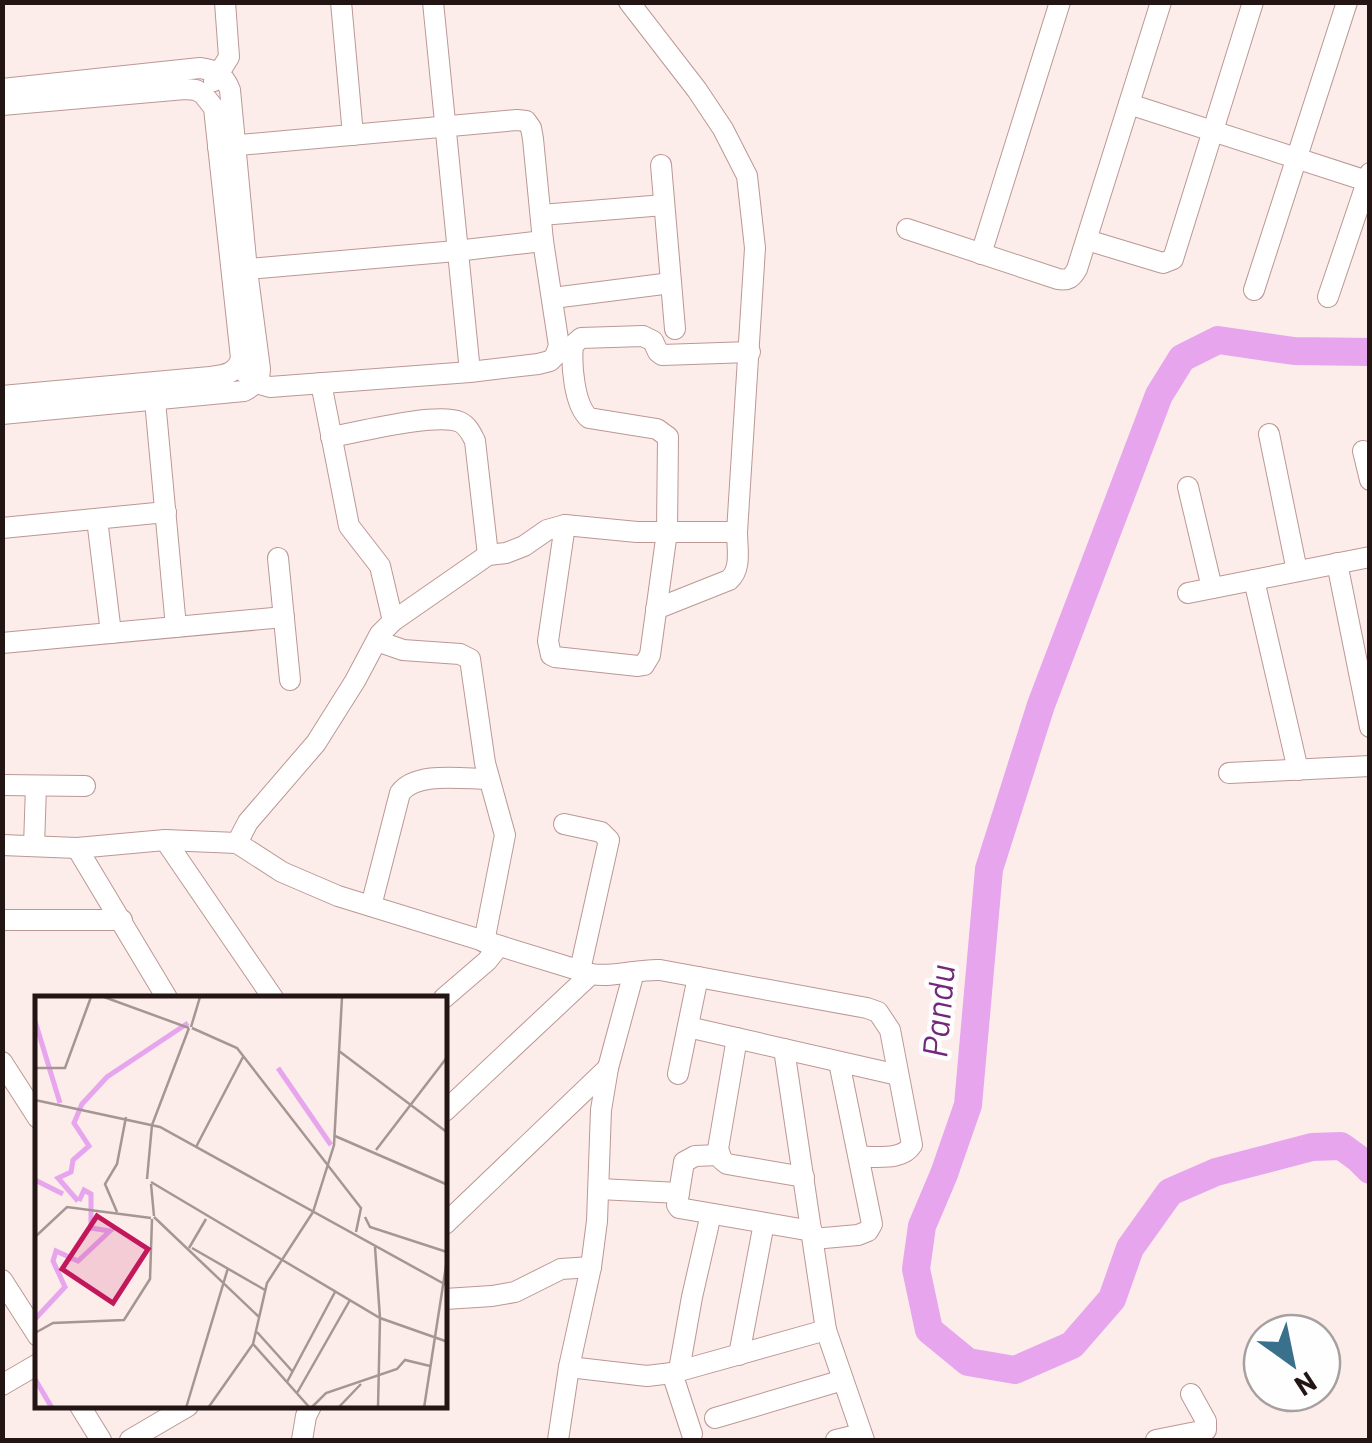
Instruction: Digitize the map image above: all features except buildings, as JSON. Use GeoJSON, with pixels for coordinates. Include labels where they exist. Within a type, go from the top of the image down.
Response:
{"type":"FeatureCollection","features":[{"type":"Feature","properties":{"kind":"street"},"geometry":{"type":"LineString","coordinates":[[203,94],[229,56],[225,2]]}},
{"type":"Feature","properties":{"kind":"street"},"geometry":{"type":"LineString","coordinates":[[341,2],[353,135]]}},
{"type":"Feature","properties":{"kind":"street"},"geometry":{"type":"LineString","coordinates":[[433,2],[470,372]]}},
{"type":"Feature","properties":{"kind":"street"},"geometry":{"type":"LineString","coordinates":[[629,2],[704,100],[730,142],[747,176],[755,248],[738,564],[730,580],[656,609]]}},
{"type":"Feature","properties":{"kind":"street"},"geometry":{"type":"LineString","coordinates":[[981,254],[1060,2]]}},
{"type":"Feature","properties":{"kind":"street"},"geometry":{"type":"LineString","coordinates":[[907,229],[1064,280],[1072,278],[1078,270],[1161,2]]}},
{"type":"Feature","properties":{"kind":"street"},"geometry":{"type":"LineString","coordinates":[[1087,240],[1162,264],[1173,259],[1254,2]]}},
{"type":"Feature","properties":{"kind":"street"},"geometry":{"type":"LineString","coordinates":[[1254,290],[1347,2]]}},
{"type":"Feature","properties":{"kind":"street"},"geometry":{"type":"LineString","coordinates":[[2,414],[154,391],[225,374],[239,366],[241,358],[238,270],[226,146],[230,90],[220,74],[200,68],[3,99]]}},
{"type":"Feature","properties":{"kind":"street"},"geometry":{"type":"LineString","coordinates":[[3,99],[196,90],[214,108],[226,146]]}},
{"type":"Feature","properties":{"kind":"street"},"geometry":{"type":"LineString","coordinates":[[1130,104],[1369,178],[1328,297]]}},
{"type":"Feature","properties":{"kind":"street"},"geometry":{"type":"LineString","coordinates":[[226,146],[526,122],[533,140],[559,346],[556,356],[538,364],[270,387],[256,383],[239,366]]}},
{"type":"Feature","properties":{"kind":"street"},"geometry":{"type":"LineString","coordinates":[[661,165],[675,330]]}},
{"type":"Feature","properties":{"kind":"street"},"geometry":{"type":"LineString","coordinates":[[542,215],[664,205]]}},
{"type":"Feature","properties":{"kind":"street"},"geometry":{"type":"LineString","coordinates":[[238,270],[456,252],[543,240]]}},
{"type":"Feature","properties":{"kind":"street"},"geometry":{"type":"LineString","coordinates":[[2,396],[234,392],[252,388],[260,369],[238,270]]}},
{"type":"Feature","properties":{"kind":"street"},"geometry":{"type":"LineString","coordinates":[[552,298],[671,284]]}},
{"type":"Feature","properties":{"kind":"street"},"geometry":{"type":"LineString","coordinates":[[565,525],[548,641],[551,655],[644,665],[650,655],[667,532],[668,436],[657,429],[583,414],[578,403],[572,345],[582,338],[643,336],[653,341],[662,354],[750,352]]}},
{"type":"Feature","properties":{"kind":"street"},"geometry":{"type":"LineString","coordinates":[[321,383],[349,526],[380,566],[393,621]]}},
{"type":"Feature","properties":{"kind":"street"},"geometry":{"type":"LineString","coordinates":[[154,391],[176,627]]}},
{"type":"Feature","properties":{"kind":"street"},"geometry":{"type":"LineString","coordinates":[[332,437],[433,420],[461,423],[475,441],[488,555]]}},
{"type":"Feature","properties":{"kind":"street"},"geometry":{"type":"LineString","coordinates":[[1268,434],[1297,571]]}},
{"type":"Feature","properties":{"kind":"street"},"geometry":{"type":"LineString","coordinates":[[1363,450],[1370,480]]}},
{"type":"Feature","properties":{"kind":"street"},"geometry":{"type":"LineString","coordinates":[[1188,487],[1212,588]]}},
{"type":"Feature","properties":{"kind":"street"},"geometry":{"type":"LineString","coordinates":[[2,528],[166,512]]}},
{"type":"Feature","properties":{"kind":"street"},"geometry":{"type":"LineString","coordinates":[[97,519],[111,633]]}},
{"type":"Feature","properties":{"kind":"street"},"geometry":{"type":"LineString","coordinates":[[237,844],[248,822],[316,742],[393,621],[488,555],[524,546],[547,530],[565,525],[637,532],[738,532]]}},
{"type":"Feature","properties":{"kind":"street"},"geometry":{"type":"LineString","coordinates":[[1188,593],[1370,557]]}},
{"type":"Feature","properties":{"kind":"street"},"geometry":{"type":"LineString","coordinates":[[278,558],[290,680]]}},
{"type":"Feature","properties":{"kind":"street"},"geometry":{"type":"LineString","coordinates":[[1337,563],[1370,728]]}},
{"type":"Feature","properties":{"kind":"street"},"geometry":{"type":"LineString","coordinates":[[1254,580],[1298,770]]}},
{"type":"Feature","properties":{"kind":"street"},"geometry":{"type":"LineString","coordinates":[[2,643],[284,617]]}},
{"type":"Feature","properties":{"kind":"street"},"geometry":{"type":"LineString","coordinates":[[377,641],[403,650],[460,654],[470,659],[482,748],[503,827],[504,845],[487,961],[446,996]]}},
{"type":"Feature","properties":{"kind":"street"},"geometry":{"type":"LineString","coordinates":[[1229,773],[1370,766]]}},
{"type":"Feature","properties":{"kind":"street"},"geometry":{"type":"LineString","coordinates":[[371,906],[400,793],[406,786],[418,780],[489,779]]}},
{"type":"Feature","properties":{"kind":"street"},"geometry":{"type":"LineString","coordinates":[[2,786],[85,786]]}},
{"type":"Feature","properties":{"kind":"street"},"geometry":{"type":"LineString","coordinates":[[34,846],[36,786]]}},
{"type":"Feature","properties":{"kind":"street"},"geometry":{"type":"LineString","coordinates":[[448,1108],[586,972],[609,846],[601,832],[564,824]]}},
{"type":"Feature","properties":{"kind":"street"},"geometry":{"type":"LineString","coordinates":[[165,840],[272,996]]}},
{"type":"Feature","properties":{"kind":"street"},"geometry":{"type":"LineString","coordinates":[[2,846],[77,848],[165,840],[237,844],[282,872],[338,896],[586,972],[603,976],[660,970],[867,1008],[878,1012],[890,1030],[912,1146],[902,1155],[860,1157]]}},
{"type":"Feature","properties":{"kind":"street"},"geometry":{"type":"LineString","coordinates":[[77,848],[166,996]]}},
{"type":"Feature","properties":{"kind":"street"},"geometry":{"type":"LineString","coordinates":[[2,920],[122,920]]}},
{"type":"Feature","properties":{"kind":"street"},"geometry":{"type":"LineString","coordinates":[[558,1440],[598,1221],[600,1110],[634,972]]}},
{"type":"Feature","properties":{"kind":"street"},"geometry":{"type":"LineString","coordinates":[[678,1074],[698,977]]}},
{"type":"Feature","properties":{"kind":"street"},"geometry":{"type":"LineString","coordinates":[[688,1027],[898,1075]]}},
{"type":"Feature","properties":{"kind":"street"},"geometry":{"type":"LineString","coordinates":[[737,1038],[719,1155],[727,1164],[804,1177]]}},
{"type":"Feature","properties":{"kind":"street"},"geometry":{"type":"LineString","coordinates":[[784,1049],[826,1330],[862,1437],[836,1440]]}},
{"type":"Feature","properties":{"kind":"street"},"geometry":{"type":"LineString","coordinates":[[2,1062],[35,1113]]}},
{"type":"Feature","properties":{"kind":"street"},"geometry":{"type":"LineString","coordinates":[[719,1155],[695,1156],[684,1162],[679,1208],[812,1235],[868,1232],[872,1214],[839,1062]]}},
{"type":"Feature","properties":{"kind":"street"},"geometry":{"type":"LineString","coordinates":[[448,1221],[608,1068]]}},
{"type":"Feature","properties":{"kind":"street"},"geometry":{"type":"LineString","coordinates":[[599,1189],[679,1194]]}},
{"type":"Feature","properties":{"kind":"street"},"geometry":{"type":"LineString","coordinates":[[692,1434],[675,1371],[710,1214]]}},
{"type":"Feature","properties":{"kind":"street"},"geometry":{"type":"LineString","coordinates":[[739,1356],[764,1223]]}},
{"type":"Feature","properties":{"kind":"street"},"geometry":{"type":"LineString","coordinates":[[448,1300],[515,1292],[560,1270],[591,1267]]}},
{"type":"Feature","properties":{"kind":"street"},"geometry":{"type":"LineString","coordinates":[[2,1280],[35,1331]]}},
{"type":"Feature","properties":{"kind":"street"},"geometry":{"type":"LineString","coordinates":[[569,1367],[646,1376],[739,1356],[826,1330]]}},
{"type":"Feature","properties":{"kind":"street"},"geometry":{"type":"LineString","coordinates":[[2,1385],[35,1366]]}},
{"type":"Feature","properties":{"kind":"street"},"geometry":{"type":"LineString","coordinates":[[715,1418],[843,1380]]}},
{"type":"Feature","properties":{"kind":"street"},"geometry":{"type":"LineString","coordinates":[[1156,1440],[1206,1430],[1206,1420],[1191,1394]]}},
{"type":"Feature","properties":{"kind":"street"},"geometry":{"type":"LineString","coordinates":[[81,1408],[101,1440]]}},
{"type":"Feature","properties":{"kind":"street"},"geometry":{"type":"LineString","coordinates":[[130,1440],[185,1408]]}},
{"type":"Feature","properties":{"kind":"street"},"geometry":{"type":"LineString","coordinates":[[302,1440],[310,1408]]}},
{"type":"Feature","properties":{"kind":"waterway","name":"Pandu"},"geometry":{"type":"LineString","coordinates":[[1370,352],[1294,351],[1218,340],[1182,358],[1159,395],[1041,705],[989,869],[968,1105],[922,1226],[916,1269],[929,1330],[968,1362],[1015,1370],[1072,1345],[1112,1299],[1130,1248],[1170,1192],[1216,1172],[1312,1147],[1341,1146],[1370,1170]]}}]}
